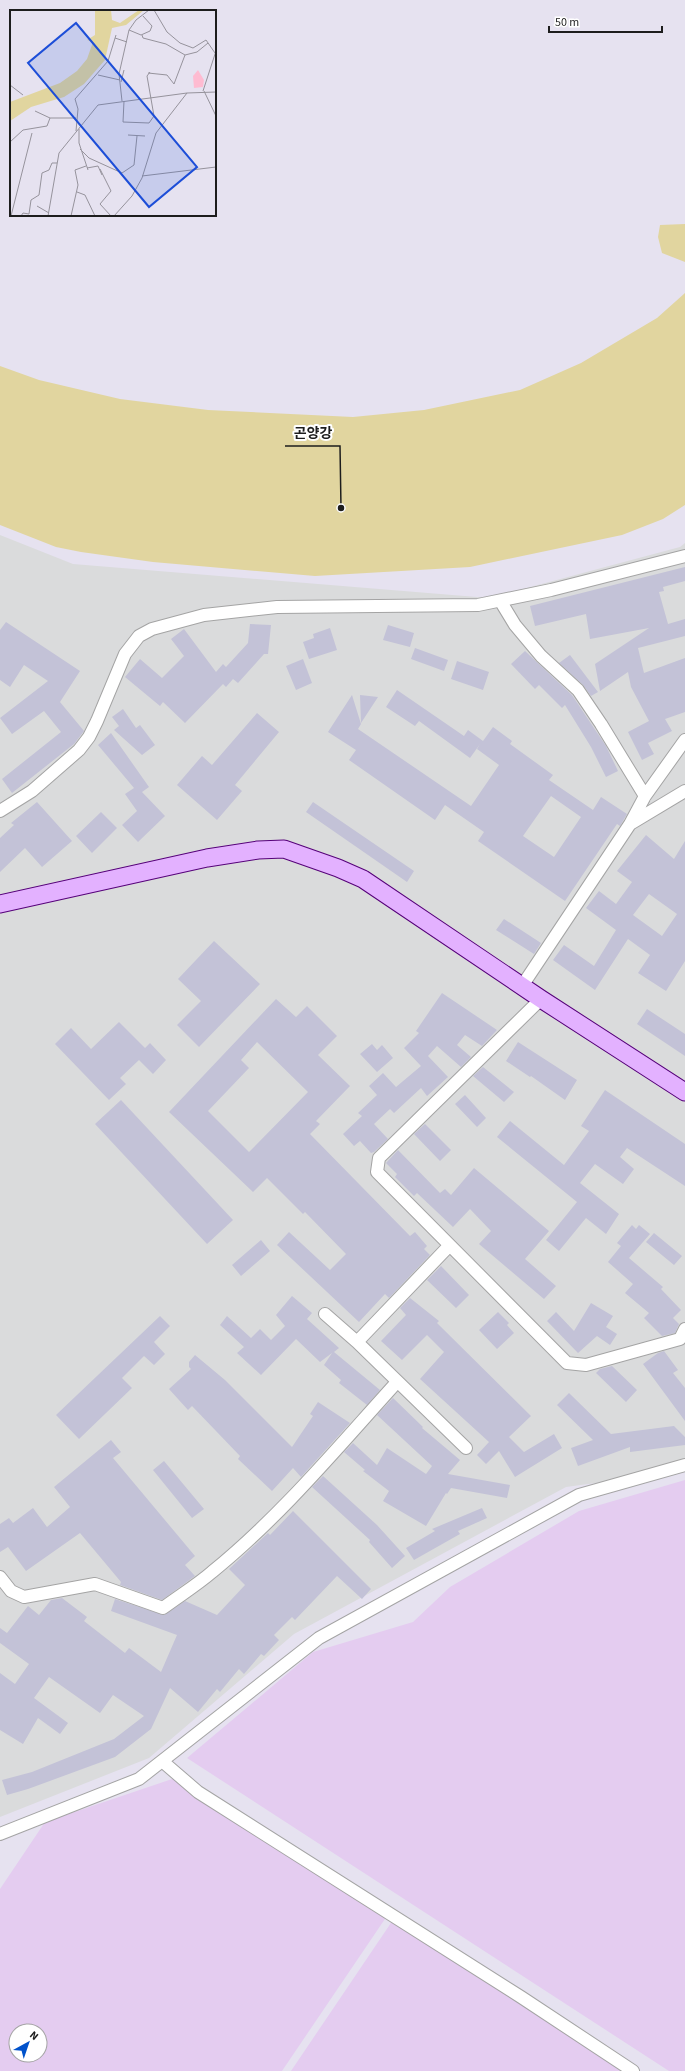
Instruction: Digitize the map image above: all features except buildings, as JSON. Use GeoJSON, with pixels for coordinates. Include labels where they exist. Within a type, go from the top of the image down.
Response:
{"type":"FeatureCollection","features":[{"type":"Feature","properties":{"kind":"street"},"geometry":{"type":"LineString","coordinates":[[3,804],[32,791],[79,750],[89,737],[97,721],[125,654],[139,636],[152,629],[204,615],[262,608],[471,605],[501,602],[685,556]]}},
{"type":"Feature","properties":{"kind":"street"},"geometry":{"type":"LineString","coordinates":[[501,602],[515,625],[541,656],[578,690],[601,724],[645,796]]}},
{"type":"Feature","properties":{"kind":"street"},"geometry":{"type":"LineString","coordinates":[[522,986],[630,824],[645,796],[685,740]]}},
{"type":"Feature","properties":{"kind":"street"},"geometry":{"type":"LineString","coordinates":[[630,824],[685,791]]}},
{"type":"Feature","properties":{"kind":"street"},"geometry":{"type":"LineString","coordinates":[[0,904],[207,858],[258,850],[284,849],[338,868],[363,879],[541,999],[685,1092]]}},
{"type":"Feature","properties":{"kind":"street"},"geometry":{"type":"LineString","coordinates":[[541,999],[379,1158],[377,1172],[449,1246],[568,1363],[586,1365],[680,1339],[685,1329]]}},
{"type":"Feature","properties":{"kind":"street"},"geometry":{"type":"LineString","coordinates":[[357,1342],[449,1246]]}},
{"type":"Feature","properties":{"kind":"street"},"geometry":{"type":"LineString","coordinates":[[325,1314],[357,1342],[466,1448]]}},
{"type":"Feature","properties":{"kind":"street"},"geometry":{"type":"LineString","coordinates":[[0,1577],[11,1591],[24,1597],[95,1584],[163,1608],[212,1572],[271,1519],[397,1382]]}},
{"type":"Feature","properties":{"kind":"street"},"geometry":{"type":"LineString","coordinates":[[0,1834],[139,1779],[319,1638],[578,1495],[685,1465]]}},
{"type":"Feature","properties":{"kind":"street"},"geometry":{"type":"LineString","coordinates":[[162,1761],[198,1792],[521,1997],[633,2071]]}},
{"type":"Feature","properties":{"kind":"shaded area"},"geometry":{"type":"Polygon","coordinates":[[[685,224],[685,262],[662,253],[658,237],[660,225],[685,224]]]}},
{"type":"Feature","properties":{"kind":"shaded area"},"geometry":{"type":"Polygon","coordinates":[[[685,293],[685,505],[663,519],[622,535],[470,567],[315,576],[153,562],[81,552],[56,547],[0,525],[0,366],[39,380],[120,399],[208,410],[353,417],[424,410],[520,390],[581,363],[657,318],[685,293]]]}},
{"type":"Feature","properties":{"kind":"shaded area"},"geometry":{"type":"Polygon","coordinates":[[[0,535],[73,564],[489,598],[680,547],[685,543],[685,1471],[566,1487],[294,1634],[149,1758],[0,1817],[0,535]]]}},
{"type":"Feature","properties":{"kind":"shaded area"},"geometry":{"type":"Polygon","coordinates":[[[685,1480],[685,2071],[669,2071],[187,1758],[313,1652],[413,1622],[450,1587],[579,1511],[685,1480]]]}},
{"type":"Feature","properties":{"kind":"shaded area"},"geometry":{"type":"Polygon","coordinates":[[[178,1777],[389,1913],[282,2071],[0,2071],[0,1889],[45,1822],[178,1777]]]}},
{"type":"Feature","properties":{"kind":"shaded area"},"geometry":{"type":"Polygon","coordinates":[[[397,1914],[640,2071],[291,2071],[397,1914]]]}},
{"type":"Feature","properties":{"kind":"place","name":"곤양강"},"geometry":{"type":"Point","coordinates":[341,508]}}]}
